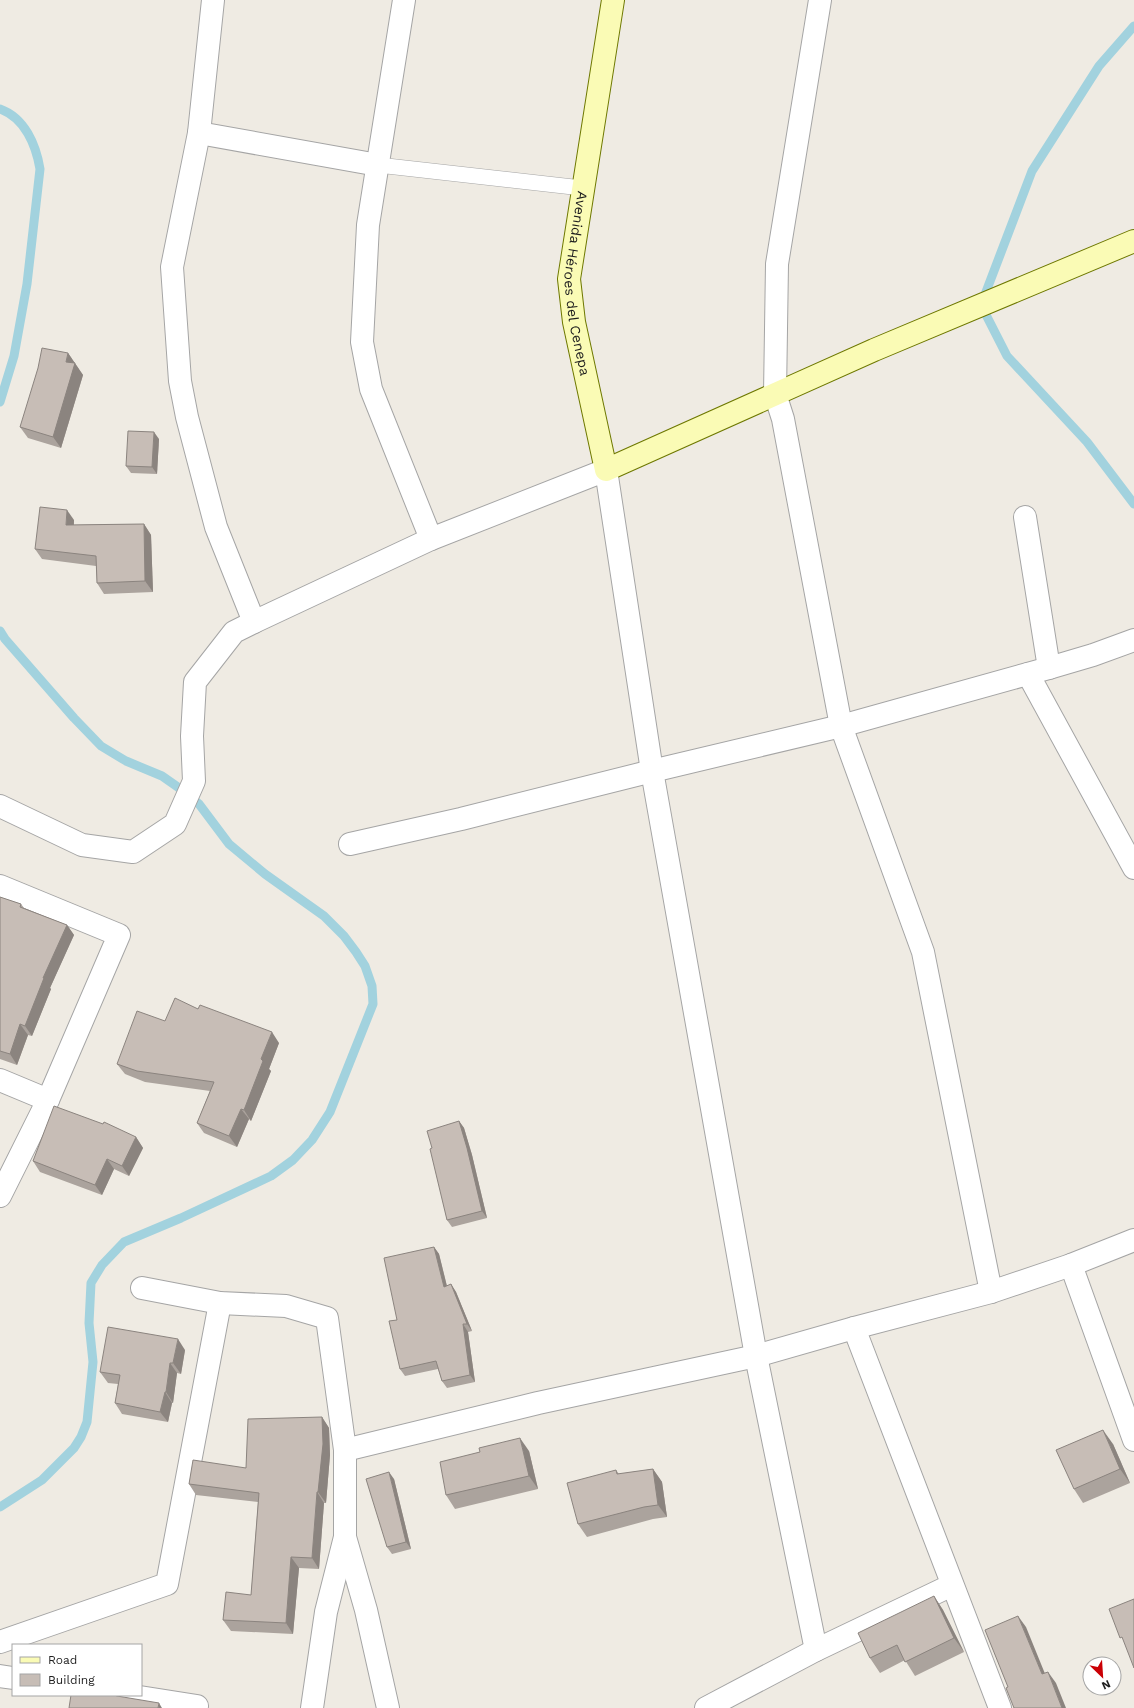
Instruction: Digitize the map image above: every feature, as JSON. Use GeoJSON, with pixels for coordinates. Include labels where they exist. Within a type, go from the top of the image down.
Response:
{"type":"FeatureCollection","features":[{"type":"Feature","properties":{"kind":"street"},"geometry":{"type":"LineString","coordinates":[[214,0],[199,133],[172,267],[180,381],[187,417],[216,527],[254,622]]}},
{"type":"Feature","properties":{"kind":"street"},"geometry":{"type":"LineString","coordinates":[[404,0],[368,224],[362,342],[371,389],[431,539]]}},
{"type":"Feature","properties":{"kind":"street","name":"Avenida Héroes del Cenepa"},"geometry":{"type":"LineString","coordinates":[[606,470],[574,322],[569,279],[582,188],[613,0]]}},
{"type":"Feature","properties":{"kind":"street"},"geometry":{"type":"LineString","coordinates":[[820,0],[777,264],[775,394],[782,419],[842,726],[923,952],[991,1292]]}},
{"type":"Feature","properties":{"kind":"street"},"geometry":{"type":"LineString","coordinates":[[199,133],[378,165]]}},
{"type":"Feature","properties":{"kind":"street"},"geometry":{"type":"LineString","coordinates":[[0,806],[82,845],[133,852],[175,824],[194,781],[192,736],[195,682],[234,632],[431,539],[606,470],[903,337],[1094,258],[1132,247]]}},
{"type":"Feature","properties":{"kind":"street"},"geometry":{"type":"LineString","coordinates":[[606,470],[652,771],[756,1356],[816,1650]]}},
{"type":"Feature","properties":{"kind":"street"},"geometry":{"type":"LineString","coordinates":[[1025,517],[1049,668]]}},
{"type":"Feature","properties":{"kind":"street"},"geometry":{"type":"LineString","coordinates":[[350,844],[461,819],[652,771],[842,726],[1049,668],[1093,655],[1134,640]]}},
{"type":"Feature","properties":{"kind":"street"},"geometry":{"type":"LineString","coordinates":[[1028,674],[1134,868]]}},
{"type":"Feature","properties":{"kind":"street"},"geometry":{"type":"LineString","coordinates":[[0,886],[119,935],[48,1100],[0,1196]]}},
{"type":"Feature","properties":{"kind":"street"},"geometry":{"type":"LineString","coordinates":[[0,1080],[48,1100]]}},
{"type":"Feature","properties":{"kind":"street"},"geometry":{"type":"LineString","coordinates":[[345,1450],[538,1403],[756,1356],[854,1328],[991,1292],[1071,1265],[1134,1240]]}},
{"type":"Feature","properties":{"kind":"street"},"geometry":{"type":"LineString","coordinates":[[1071,1265],[1134,1440]]}},
{"type":"Feature","properties":{"kind":"street"},"geometry":{"type":"LineString","coordinates":[[142,1288],[220,1303],[286,1306],[327,1318],[345,1450],[345,1537],[326,1612],[312,1708]]}},
{"type":"Feature","properties":{"kind":"street"},"geometry":{"type":"LineString","coordinates":[[0,1642],[167,1584],[220,1303]]}},
{"type":"Feature","properties":{"kind":"street"},"geometry":{"type":"LineString","coordinates":[[854,1328],[1000,1708]]}},
{"type":"Feature","properties":{"kind":"street"},"geometry":{"type":"LineString","coordinates":[[345,1537],[366,1610],[388,1708]]}},
{"type":"Feature","properties":{"kind":"street"},"geometry":{"type":"LineString","coordinates":[[706,1708],[816,1650],[952,1585]]}},
{"type":"Feature","properties":{"kind":"street"},"geometry":{"type":"LineString","coordinates":[[0,1676],[12,1678]]}},
{"type":"Feature","properties":{"kind":"street"},"geometry":{"type":"LineString","coordinates":[[133,1696],[197,1706]]}},
{"type":"Feature","properties":{"kind":"lane"},"geometry":{"type":"LineString","coordinates":[[378,165],[582,188]]}},
{"type":"Feature","properties":{"kind":"building"},"geometry":{"type":"Polygon","coordinates":[[[42,348],[68,353],[66,362],[75,363],[53,437],[20,427],[38,368],[42,348]]]}},
{"type":"Feature","properties":{"kind":"building"},"geometry":{"type":"Polygon","coordinates":[[[128,431],[154,432],[152,467],[126,466],[128,431]]]}},
{"type":"Feature","properties":{"kind":"building"},"geometry":{"type":"Polygon","coordinates":[[[40,507],[67,510],[66,525],[144,524],[145,581],[97,583],[96,556],[35,549],[40,507]]]}},
{"type":"Feature","properties":{"kind":"building"},"geometry":{"type":"Polygon","coordinates":[[[0,897],[21,904],[20,907],[67,925],[43,978],[25,1026],[20,1024],[10,1054],[0,1051],[0,897]]]}},
{"type":"Feature","properties":{"kind":"building"},"geometry":{"type":"Polygon","coordinates":[[[175,998],[198,1009],[200,1005],[272,1032],[261,1059],[263,1061],[244,1110],[241,1109],[229,1136],[197,1123],[214,1082],[137,1071],[117,1064],[137,1011],[165,1021],[175,998]]]}},
{"type":"Feature","properties":{"kind":"building"},"geometry":{"type":"Polygon","coordinates":[[[54,1106],[103,1124],[104,1122],[136,1137],[122,1166],[107,1159],[95,1185],[33,1161],[54,1106]]]}},
{"type":"Feature","properties":{"kind":"building"},"geometry":{"type":"Polygon","coordinates":[[[459,1121],[482,1211],[447,1220],[427,1131],[459,1121]]]}},
{"type":"Feature","properties":{"kind":"building"},"geometry":{"type":"Polygon","coordinates":[[[434,1247],[444,1287],[451,1284],[467,1324],[463,1324],[470,1375],[442,1381],[436,1361],[400,1369],[389,1321],[397,1320],[384,1258],[434,1247]]]}},
{"type":"Feature","properties":{"kind":"building"},"geometry":{"type":"Polygon","coordinates":[[[108,1327],[178,1339],[173,1363],[170,1363],[166,1392],[160,1412],[115,1403],[120,1375],[100,1372],[108,1327]]]}},
{"type":"Feature","properties":{"kind":"building"},"geometry":{"type":"Polygon","coordinates":[[[322,1417],[323,1444],[317,1492],[312,1558],[291,1557],[286,1623],[223,1620],[226,1592],[251,1595],[259,1493],[189,1484],[193,1460],[246,1468],[248,1419],[322,1417]]]}},
{"type":"Feature","properties":{"kind":"building"},"geometry":{"type":"Polygon","coordinates":[[[1103,1430],[1120,1469],[1074,1489],[1056,1450],[1103,1430]]]}},
{"type":"Feature","properties":{"kind":"building"},"geometry":{"type":"Polygon","coordinates":[[[520,1438],[529,1476],[446,1495],[440,1462],[480,1452],[479,1448],[520,1438]]]}},
{"type":"Feature","properties":{"kind":"building"},"geometry":{"type":"Polygon","coordinates":[[[653,1469],[658,1505],[644,1507],[578,1524],[567,1483],[616,1470],[617,1474],[653,1469]]]}},
{"type":"Feature","properties":{"kind":"building"},"geometry":{"type":"Polygon","coordinates":[[[389,1472],[406,1542],[387,1547],[366,1479],[389,1472]]]}},
{"type":"Feature","properties":{"kind":"building"},"geometry":{"type":"Polygon","coordinates":[[[934,1596],[954,1638],[905,1662],[897,1645],[870,1658],[858,1633],[934,1596]]]}},
{"type":"Feature","properties":{"kind":"building"},"geometry":{"type":"Polygon","coordinates":[[[1134,1599],[1134,1668],[1109,1609],[1134,1599]]]}},
{"type":"Feature","properties":{"kind":"building"},"geometry":{"type":"Polygon","coordinates":[[[1018,1616],[1042,1674],[1048,1672],[1062,1708],[1014,1708],[1006,1688],[1008,1687],[985,1630],[1018,1616]]]}},
{"type":"Feature","properties":{"kind":"building"},"geometry":{"type":"Polygon","coordinates":[[[71,1696],[117,1696],[159,1703],[158,1708],[69,1708],[71,1696]]]}},
{"type":"Feature","properties":{"kind":"waterway"},"geometry":{"type":"LineString","coordinates":[[1134,26],[1099,66],[1032,171],[981,305],[1007,356],[1087,442],[1134,504]]}},
{"type":"Feature","properties":{"kind":"waterway"},"geometry":{"type":"LineString","coordinates":[[0,109],[9,113],[28,133],[36,151],[40,169],[27,284],[14,356],[0,402]]}},
{"type":"Feature","properties":{"kind":"waterway"},"geometry":{"type":"LineString","coordinates":[[0,631],[5,639],[74,718],[101,746],[126,761],[162,776],[182,790],[199,804],[229,844],[265,874],[324,916],[344,936],[365,966],[372,986],[373,1004],[330,1112],[312,1140],[293,1160],[271,1176],[181,1218],[124,1242],[102,1265],[91,1283],[89,1323],[93,1362],[87,1422],[81,1437],[74,1448],[42,1480],[0,1507]]}}]}
